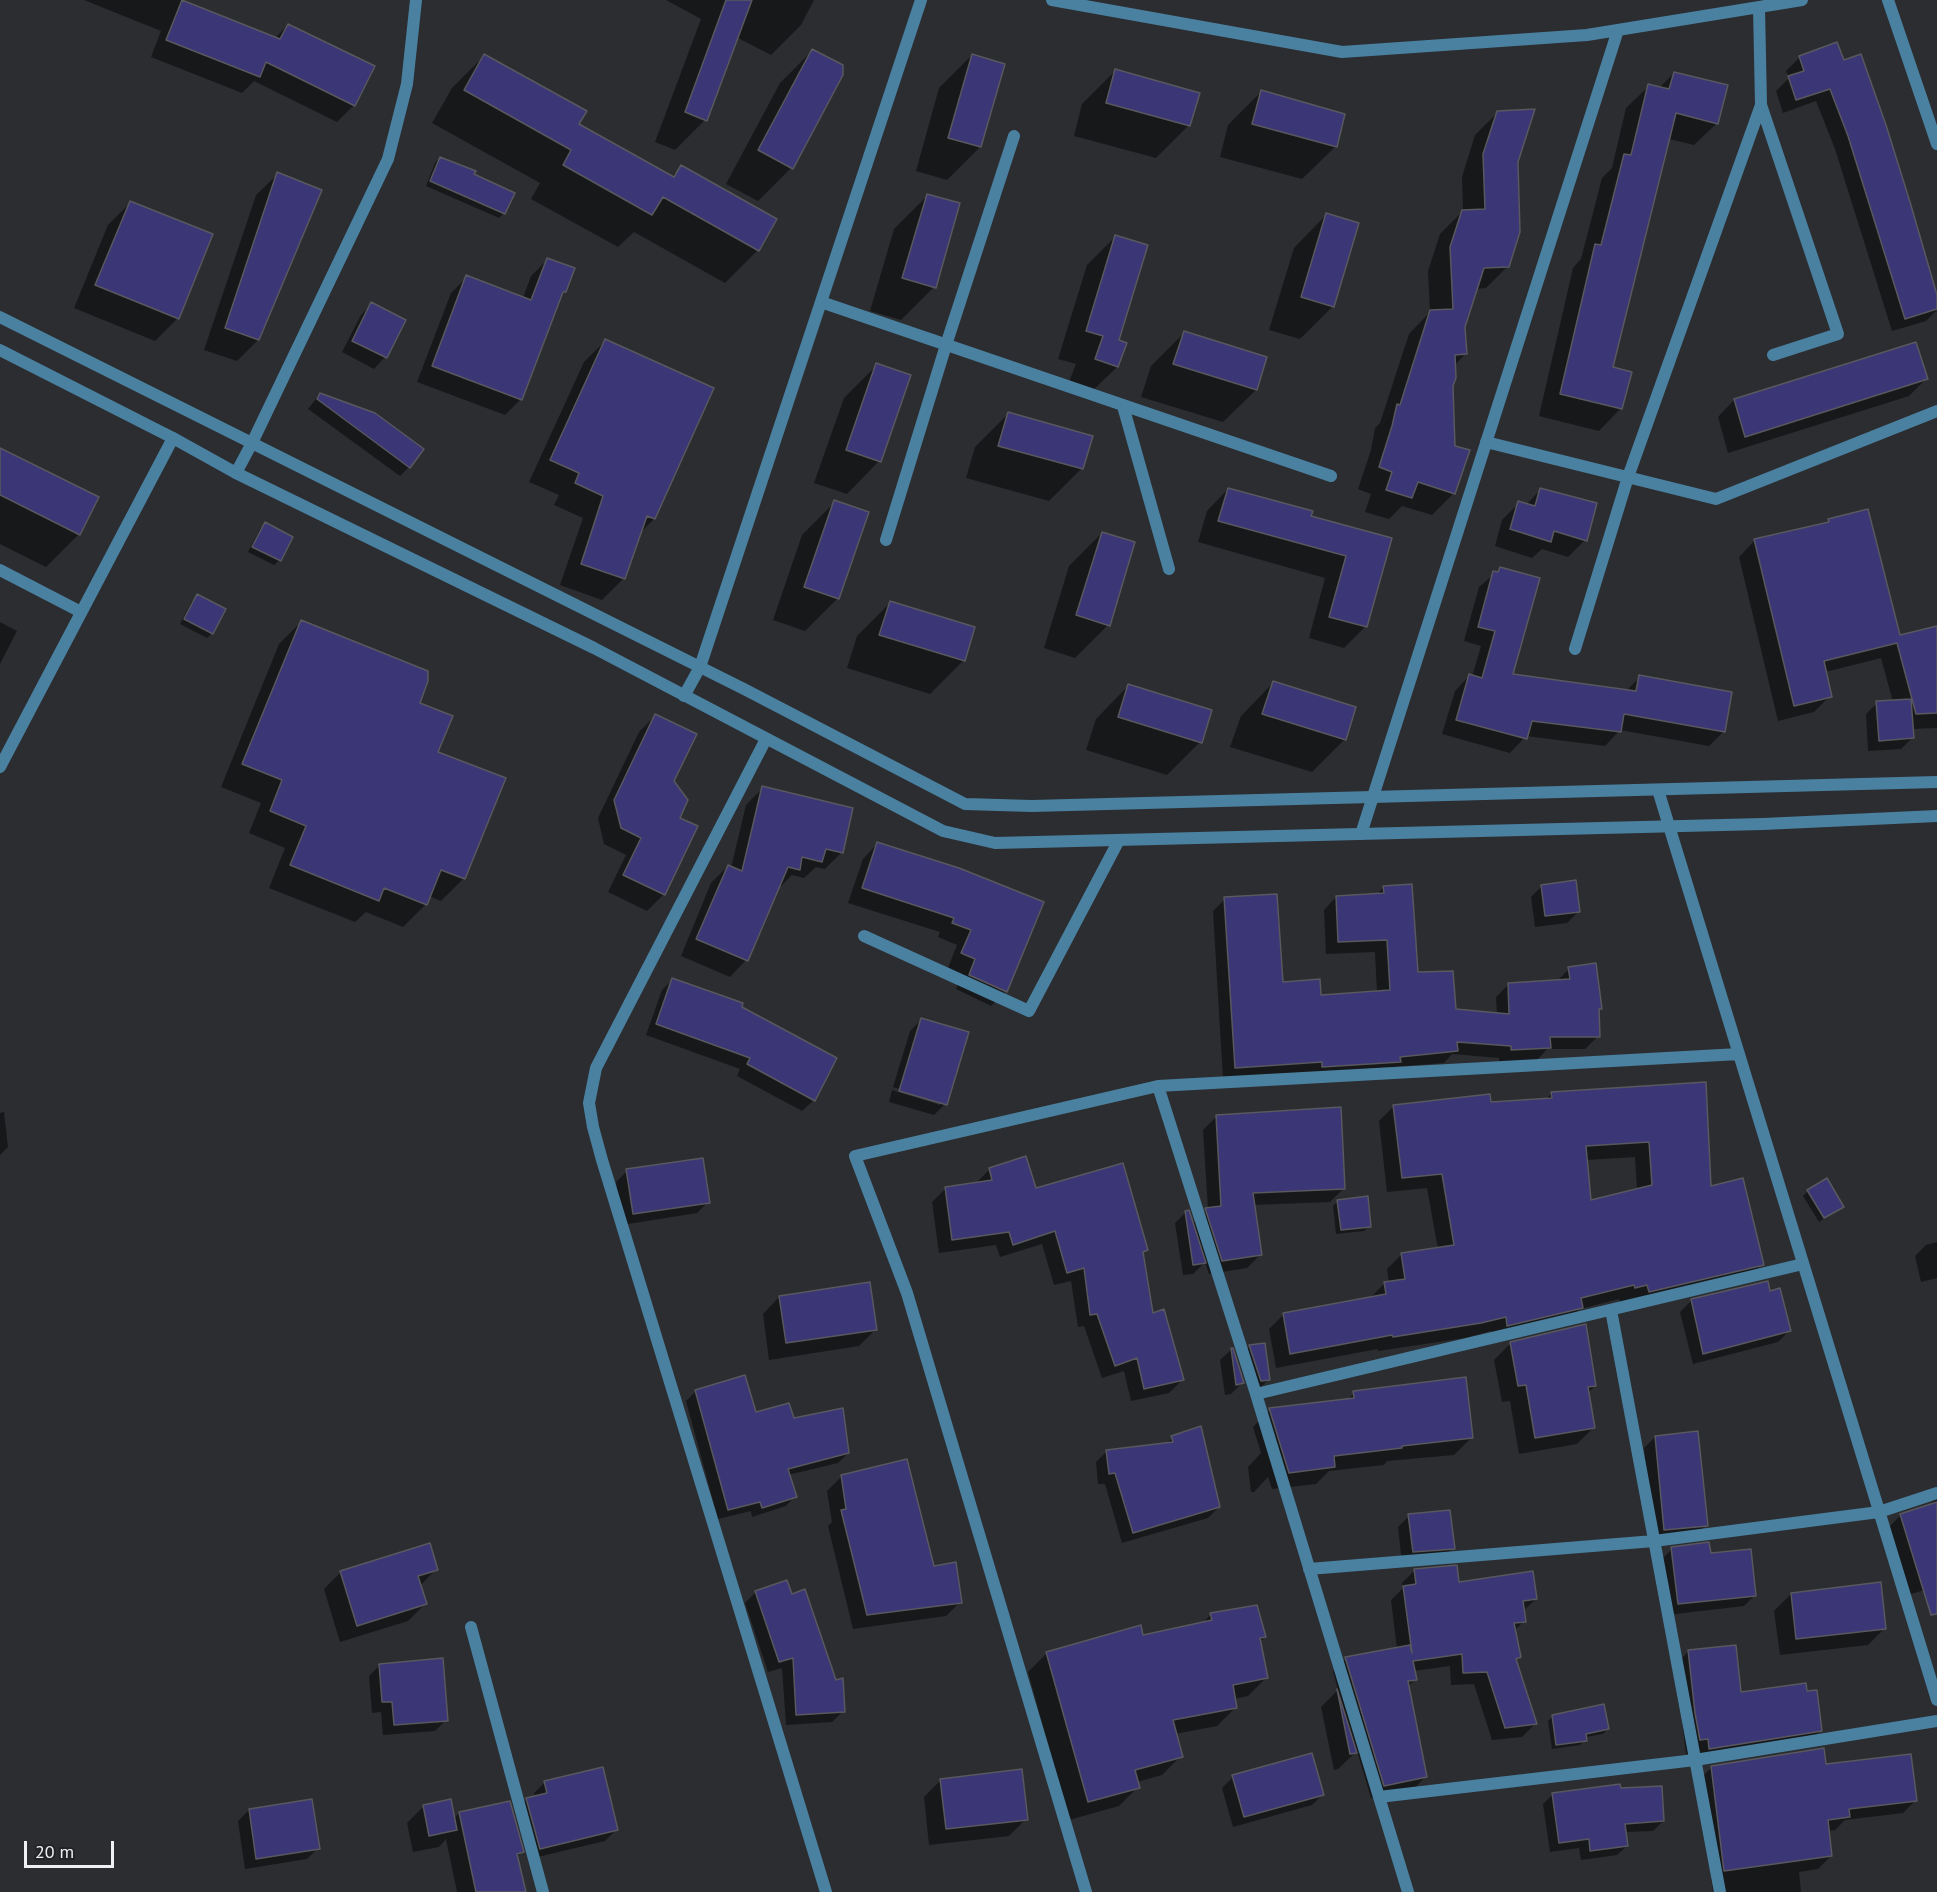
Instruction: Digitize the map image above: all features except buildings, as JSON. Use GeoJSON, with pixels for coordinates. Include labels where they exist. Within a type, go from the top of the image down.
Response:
{"type":"FeatureCollection","features":[{"type":"Feature","properties":{"kind":"street"},"geometry":{"type":"LineString","coordinates":[[236,473],[388,159],[407,84],[416,0]]}},
{"type":"Feature","properties":{"kind":"street"},"geometry":{"type":"LineString","coordinates":[[684,696],[700,668],[921,0]]}},
{"type":"Feature","properties":{"kind":"street"},"geometry":{"type":"LineString","coordinates":[[1052,0],[1342,52],[1587,34],[1802,0]]}},
{"type":"Feature","properties":{"kind":"street"},"geometry":{"type":"LineString","coordinates":[[1888,0],[1937,144]]}},
{"type":"Feature","properties":{"kind":"street"},"geometry":{"type":"LineString","coordinates":[[1759,7],[1761,105],[1838,334],[1773,355]]}},
{"type":"Feature","properties":{"kind":"street"},"geometry":{"type":"LineString","coordinates":[[1361,834],[1618,30]]}},
{"type":"Feature","properties":{"kind":"street"},"geometry":{"type":"LineString","coordinates":[[1575,649],[1628,477],[1761,105]]}},
{"type":"Feature","properties":{"kind":"street"},"geometry":{"type":"LineString","coordinates":[[886,540],[1014,135]]}},
{"type":"Feature","properties":{"kind":"street"},"geometry":{"type":"LineString","coordinates":[[821,302],[1331,476]]}},
{"type":"Feature","properties":{"kind":"street"},"geometry":{"type":"LineString","coordinates":[[0,317],[700,668],[965,804],[1032,806],[1937,782]]}},
{"type":"Feature","properties":{"kind":"street"},"geometry":{"type":"LineString","coordinates":[[0,350],[173,438],[236,473],[594,648],[943,831],[995,843],[1670,826],[1937,816]]}},
{"type":"Feature","properties":{"kind":"street"},"geometry":{"type":"LineString","coordinates":[[1123,406],[1169,569]]}},
{"type":"Feature","properties":{"kind":"street"},"geometry":{"type":"LineString","coordinates":[[1486,442],[1716,499],[1937,411]]}},
{"type":"Feature","properties":{"kind":"street"},"geometry":{"type":"LineString","coordinates":[[0,767],[173,438]]}},
{"type":"Feature","properties":{"kind":"street"},"geometry":{"type":"LineString","coordinates":[[0,570],[81,612]]}},
{"type":"Feature","properties":{"kind":"street"},"geometry":{"type":"LineString","coordinates":[[766,739],[596,1068],[589,1103],[599,1149],[826,1892]]}},
{"type":"Feature","properties":{"kind":"street"},"geometry":{"type":"LineString","coordinates":[[1658,790],[1937,1700]]}},
{"type":"Feature","properties":{"kind":"street"},"geometry":{"type":"LineString","coordinates":[[864,936],[1029,1011],[1119,840]]}},
{"type":"Feature","properties":{"kind":"street"},"geometry":{"type":"LineString","coordinates":[[1086,1892],[907,1293],[855,1156],[1158,1086],[1739,1054]]}},
{"type":"Feature","properties":{"kind":"street"},"geometry":{"type":"LineString","coordinates":[[1158,1086],[1256,1394],[1408,1892]]}},
{"type":"Feature","properties":{"kind":"street"},"geometry":{"type":"LineString","coordinates":[[1256,1394],[1803,1264]]}},
{"type":"Feature","properties":{"kind":"street"},"geometry":{"type":"LineString","coordinates":[[1611,1310],[1720,1892]]}},
{"type":"Feature","properties":{"kind":"street"},"geometry":{"type":"LineString","coordinates":[[1309,1569],[1654,1541],[1879,1512],[1937,1493]]}},
{"type":"Feature","properties":{"kind":"street"},"geometry":{"type":"LineString","coordinates":[[471,1627],[543,1892]]}},
{"type":"Feature","properties":{"kind":"street"},"geometry":{"type":"LineString","coordinates":[[1379,1797],[1695,1760],[1937,1721]]}}]}
